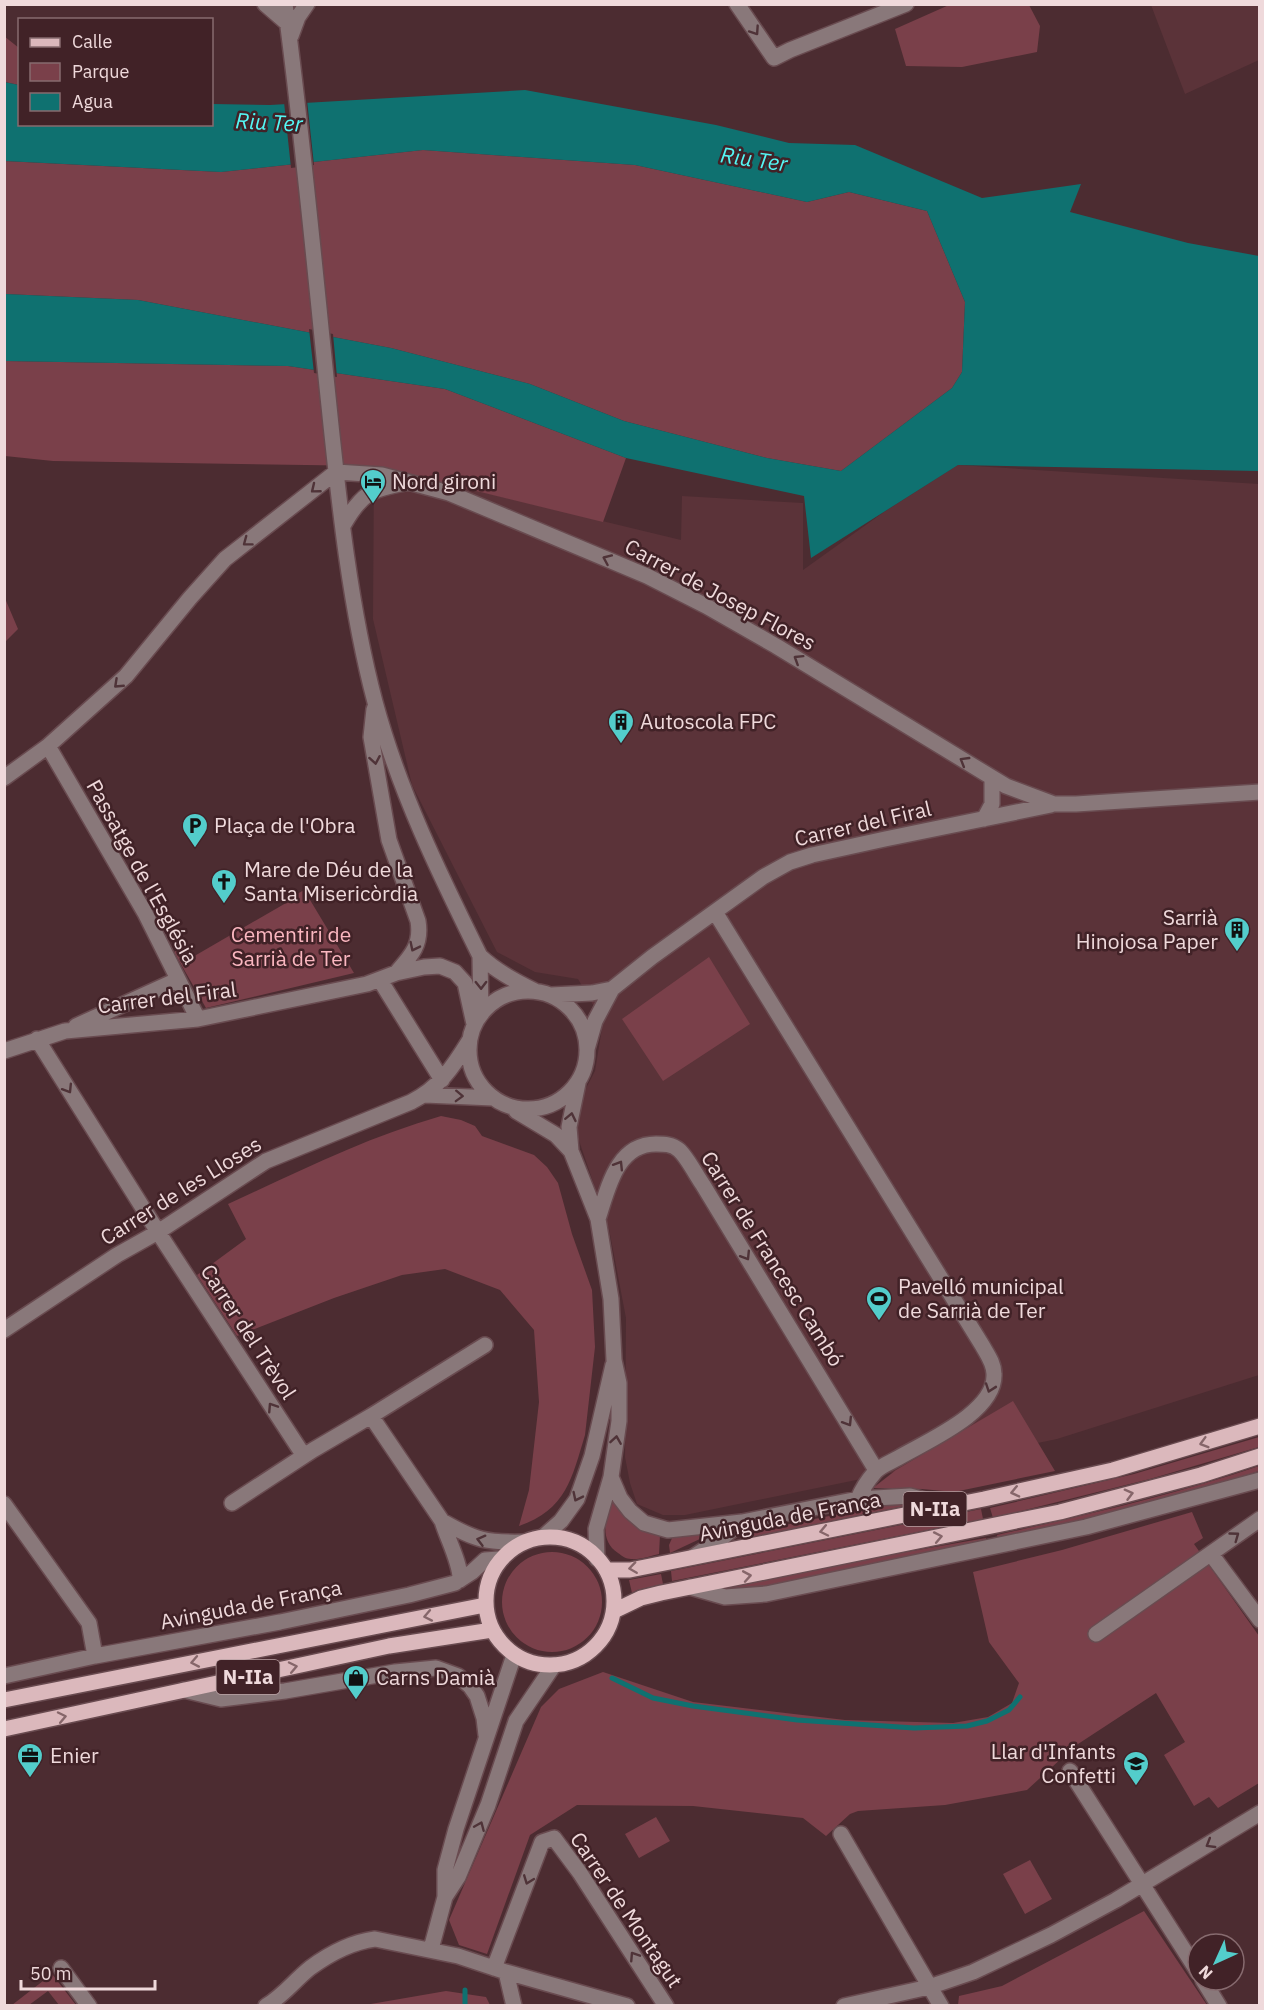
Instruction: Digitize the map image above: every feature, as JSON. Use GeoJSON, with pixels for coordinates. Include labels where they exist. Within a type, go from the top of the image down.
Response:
{"type":"FeatureCollection","features":[{"type":"Feature","properties":{"kind":"main road","name":"Avinguda de França"},"geometry":{"type":"LineString","coordinates":[[602,1564],[630,1570],[946,1506],[1113,1470],[1260,1426]]}},
{"type":"Feature","properties":{"kind":"main road","name":"N-IIa"},"geometry":{"type":"LineString","coordinates":[[614,1611],[642,1598],[690,1587],[1060,1512],[1201,1475],[1260,1456]]}},
{"type":"Feature","properties":{"kind":"main road"},"geometry":{"type":"LineString","coordinates":[[543,1537],[575,1541],[593,1553],[602,1564],[614,1590],[614,1611],[607,1632],[593,1649],[575,1660],[554,1665],[533,1663],[514,1655],[492,1630],[485,1605],[486,1591],[499,1559],[524,1542],[543,1537]]}},
{"type":"Feature","properties":{"kind":"main road","name":"N-IIa"},"geometry":{"type":"LineString","coordinates":[[4,1700],[485,1605]]}},
{"type":"Feature","properties":{"kind":"main road","name":"N-IIa"},"geometry":{"type":"LineString","coordinates":[[4,1730],[389,1646],[492,1630]]}},
{"type":"Feature","properties":{"kind":"street"},"geometry":{"type":"LineString","coordinates":[[265,4],[287,23]]}},
{"type":"Feature","properties":{"kind":"street"},"geometry":{"type":"LineString","coordinates":[[285,4],[336,472],[353,594],[375,702],[412,813],[480,956],[510,979],[535,991],[551,995],[565,1004],[577,1016],[585,1032],[587,1049],[585,1067],[578,1083],[568,1127],[571,1151],[598,1219],[611,1299],[614,1360],[619,1383],[619,1421],[611,1477],[596,1529],[602,1564]]}},
{"type":"Feature","properties":{"kind":"street"},"geometry":{"type":"LineString","coordinates":[[290,39],[298,17],[307,4]]}},
{"type":"Feature","properties":{"kind":"street"},"geometry":{"type":"LineString","coordinates":[[737,4],[774,58],[906,4]]}},
{"type":"Feature","properties":{"kind":"street"},"geometry":{"type":"LineString","coordinates":[[4,778],[48,746],[126,676],[225,559],[336,472]]}},
{"type":"Feature","properties":{"kind":"street","name":"Carrer de Josep Flores"},"geometry":{"type":"LineString","coordinates":[[336,472],[382,475],[449,493],[647,576],[776,646],[1018,792],[1054,804],[1260,792]]}},
{"type":"Feature","properties":{"kind":"street","name":"Carrer de Josep Flores"},"geometry":{"type":"LineString","coordinates":[[344,524],[354,507],[372,490],[412,482]]}},
{"type":"Feature","properties":{"kind":"street"},"geometry":{"type":"LineString","coordinates":[[375,702],[371,737],[389,840],[420,932],[418,943],[396,974]]}},
{"type":"Feature","properties":{"kind":"street","name":"Passatge de l'Església"},"geometry":{"type":"LineString","coordinates":[[48,746],[145,913],[198,1019]]}},
{"type":"Feature","properties":{"kind":"street"},"geometry":{"type":"LineString","coordinates":[[984,819],[992,804],[992,778]]}},
{"type":"Feature","properties":{"kind":"street","name":"Carrer del Firal"},"geometry":{"type":"LineString","coordinates":[[587,1049],[595,1021],[612,989],[763,877],[790,862],[812,855],[1054,804]]}},
{"type":"Feature","properties":{"kind":"street"},"geometry":{"type":"LineString","coordinates":[[715,912],[990,1358],[994,1372],[993,1384],[988,1397],[978,1408],[949,1429],[876,1470],[858,1499]]}},
{"type":"Feature","properties":{"kind":"street"},"geometry":{"type":"LineString","coordinates":[[477,1019],[480,956]]}},
{"type":"Feature","properties":{"kind":"street","name":"Carrer del Firal"},"geometry":{"type":"LineString","coordinates":[[64,1031],[198,1019],[380,980],[424,967],[440,966],[455,972],[465,983],[477,1019]]}},
{"type":"Feature","properties":{"kind":"street","name":"Carrer del Firal"},"geometry":{"type":"LineString","coordinates":[[4,1051],[64,1031],[177,980]]}},
{"type":"Feature","properties":{"kind":"street"},"geometry":{"type":"LineString","coordinates":[[380,980],[442,1080]]}},
{"type":"Feature","properties":{"kind":"street","name":"Carrer del Firal"},"geometry":{"type":"LineString","coordinates":[[551,995],[592,993],[612,989]]}},
{"type":"Feature","properties":{"kind":"street"},"geometry":{"type":"LineString","coordinates":[[535,991],[518,991],[502,996],[485,1008],[477,1019],[469,1041],[469,1059],[474,1076],[484,1091],[499,1102],[516,1109],[534,1110],[552,1105],[567,1096],[578,1083]]}},
{"type":"Feature","properties":{"kind":"street","name":"Carrer del Trèvol"},"geometry":{"type":"LineString","coordinates":[[37,1039],[158,1232],[304,1456]]}},
{"type":"Feature","properties":{"kind":"street","name":"Carrer de les Lloses"},"geometry":{"type":"LineString","coordinates":[[4,1330],[266,1161],[425,1095],[451,1070],[469,1041]]}},
{"type":"Feature","properties":{"kind":"street","name":"Carrer de les Lloses"},"geometry":{"type":"LineString","coordinates":[[425,1095],[493,1098]]}},
{"type":"Feature","properties":{"kind":"street"},"geometry":{"type":"LineString","coordinates":[[508,1106],[556,1135],[571,1151]]}},
{"type":"Feature","properties":{"kind":"street","name":"Carrer de Francesc Cambó"},"geometry":{"type":"LineString","coordinates":[[598,1219],[616,1169],[624,1156],[638,1147],[651,1144],[667,1144],[679,1150],[709,1195],[876,1470]]}},
{"type":"Feature","properties":{"kind":"street"},"geometry":{"type":"LineString","coordinates":[[232,1503],[485,1345]]}},
{"type":"Feature","properties":{"kind":"street"},"geometry":{"type":"LineString","coordinates":[[543,1537],[561,1521],[577,1499],[592,1456],[614,1360]]}},
{"type":"Feature","properties":{"kind":"street"},"geometry":{"type":"LineString","coordinates":[[371,1416],[442,1521],[461,1571],[460,1580]]}},
{"type":"Feature","properties":{"kind":"street"},"geometry":{"type":"LineString","coordinates":[[611,1477],[620,1498],[630,1511],[644,1523],[668,1530],[742,1522],[858,1499],[910,1496],[946,1506]]}},
{"type":"Feature","properties":{"kind":"street"},"geometry":{"type":"LineString","coordinates":[[690,1587],[725,1598],[766,1594],[1086,1527],[1260,1479]]}},
{"type":"Feature","properties":{"kind":"street"},"geometry":{"type":"LineString","coordinates":[[4,1504],[88,1623],[95,1656]]}},
{"type":"Feature","properties":{"kind":"street"},"geometry":{"type":"LineString","coordinates":[[1096,1634],[1260,1519]]}},
{"type":"Feature","properties":{"kind":"street"},"geometry":{"type":"LineString","coordinates":[[442,1521],[480,1540],[492,1543],[524,1542]]}},
{"type":"Feature","properties":{"kind":"street"},"geometry":{"type":"LineString","coordinates":[[690,1558],[742,1522]]}},
{"type":"Feature","properties":{"kind":"street"},"geometry":{"type":"LineString","coordinates":[[1211,1554],[1260,1620]]}},
{"type":"Feature","properties":{"kind":"street","name":"Avinguda de França"},"geometry":{"type":"LineString","coordinates":[[4,1676],[409,1595],[455,1582],[472,1572],[485,1560],[499,1559]]}},
{"type":"Feature","properties":{"kind":"street"},"geometry":{"type":"LineString","coordinates":[[431,1949],[445,1897],[445,1870],[456,1829],[514,1655]]}},
{"type":"Feature","properties":{"kind":"street"},"geometry":{"type":"LineString","coordinates":[[445,1897],[458,1878],[488,1805],[516,1721],[554,1665]]}},
{"type":"Feature","properties":{"kind":"street"},"geometry":{"type":"LineString","coordinates":[[184,1690],[222,1699],[285,1692],[395,1672],[436,1668],[458,1676],[470,1686],[477,1696],[484,1718],[486,1736]]}},
{"type":"Feature","properties":{"kind":"street"},"geometry":{"type":"LineString","coordinates":[[1070,1771],[1186,1953]]}},
{"type":"Feature","properties":{"kind":"street"},"geometry":{"type":"LineString","coordinates":[[844,2006],[929,1987],[973,1972],[1142,1885],[1260,1813]]}},
{"type":"Feature","properties":{"kind":"street"},"geometry":{"type":"LineString","coordinates":[[841,1834],[941,2006]]}},
{"type":"Feature","properties":{"kind":"street","name":"Carrer de Montagut"},"geometry":{"type":"LineString","coordinates":[[500,1970],[542,1842],[554,1839],[580,1874],[666,2006]]}},
{"type":"Feature","properties":{"kind":"street"},"geometry":{"type":"LineString","coordinates":[[267,2006],[311,1968],[346,1947],[375,1939],[431,1949],[627,2006]]}},
{"type":"Feature","properties":{"kind":"street"},"geometry":{"type":"LineString","coordinates":[[61,1968],[89,2006]]}},
{"type":"Feature","properties":{"kind":"street"},"geometry":{"type":"LineString","coordinates":[[500,1970],[514,2006]]}},
{"type":"Feature","properties":{"kind":"street"},"geometry":{"type":"LineString","coordinates":[[1210,1992],[1219,2006]]}},
{"type":"Feature","properties":{"kind":"shaded area"},"geometry":{"type":"Polygon","coordinates":[[[1151,5],[1259,5],[1259,60],[1185,94],[1151,5]]]}},
{"type":"Feature","properties":{"kind":"shaded area"},"geometry":{"type":"Polygon","coordinates":[[[958,465],[1259,484],[1259,1375],[1057,1439],[685,1515],[663,1515],[637,1504],[630,1483],[625,1457],[626,1318],[609,1229],[571,1117],[595,1071],[603,1022],[578,979],[535,972],[497,952],[412,785],[373,619],[374,466],[681,540],[682,496],[803,503],[803,570],[884,512],[958,465]]]}},
{"type":"Feature","properties":{"kind":"green space"},"geometry":{"type":"Polygon","coordinates":[[[949,5],[1029,5],[1040,26],[1037,52],[962,67],[906,66],[895,29],[949,5]]]}},
{"type":"Feature","properties":{"kind":"green space"},"geometry":{"type":"Polygon","coordinates":[[[4,36],[18,47],[18,85],[5,82],[4,36]]]}},
{"type":"Feature","properties":{"kind":"green space"},"geometry":{"type":"Polygon","coordinates":[[[423,150],[635,165],[807,202],[849,192],[927,211],[965,302],[962,372],[952,388],[841,471],[767,458],[624,421],[530,384],[391,348],[138,300],[5,294],[4,161],[221,172],[423,150]]]}},
{"type":"Feature","properties":{"kind":"green space"},"geometry":{"type":"Polygon","coordinates":[[[5,361],[288,366],[445,389],[626,458],[603,522],[374,466],[53,461],[5,456],[5,361]]]}},
{"type":"Feature","properties":{"kind":"green space"},"geometry":{"type":"Polygon","coordinates":[[[4,596],[18,629],[5,642],[4,642],[4,596]]]}},
{"type":"Feature","properties":{"kind":"green space","name":"Cementiri de Sarrià de Ter"},"geometry":{"type":"Polygon","coordinates":[[[304,890],[354,973],[206,1008],[174,952],[184,946],[191,958],[286,903],[285,901],[304,890]]]}},
{"type":"Feature","properties":{"kind":"green space"},"geometry":{"type":"Polygon","coordinates":[[[709,957],[750,1024],[663,1081],[622,1019],[709,957]]]}},
{"type":"Feature","properties":{"kind":"green space"},"geometry":{"type":"Polygon","coordinates":[[[441,1116],[461,1120],[475,1126],[482,1136],[534,1155],[547,1167],[558,1183],[572,1234],[592,1290],[595,1347],[585,1435],[565,1491],[547,1511],[519,1526],[529,1490],[539,1402],[534,1330],[500,1290],[445,1269],[402,1275],[334,1298],[237,1336],[197,1275],[246,1239],[228,1204],[386,1134],[441,1116]]]}},
{"type":"Feature","properties":{"kind":"green space"},"geometry":{"type":"Polygon","coordinates":[[[1013,1401],[1055,1471],[954,1492],[873,1488],[896,1470],[1013,1401]]]}},
{"type":"Feature","properties":{"kind":"green space"},"geometry":{"type":"Polygon","coordinates":[[[1259,1437],[1259,1447],[1150,1479],[993,1518],[990,1508],[1134,1474],[1259,1437]]]}},
{"type":"Feature","properties":{"kind":"green space"},"geometry":{"type":"Polygon","coordinates":[[[1259,1466],[1259,1471],[1194,1490],[998,1540],[997,1535],[1162,1495],[1259,1466]]]}},
{"type":"Feature","properties":{"kind":"green space"},"geometry":{"type":"Polygon","coordinates":[[[613,1497],[660,1535],[659,1554],[629,1559],[612,1548],[605,1527],[613,1497]]]}},
{"type":"Feature","properties":{"kind":"green space"},"geometry":{"type":"Polygon","coordinates":[[[904,1502],[905,1506],[747,1538],[746,1533],[839,1514],[872,1503],[904,1502]]]}},
{"type":"Feature","properties":{"kind":"green space"},"geometry":{"type":"Polygon","coordinates":[[[981,1509],[983,1519],[672,1581],[671,1571],[981,1509]]]}},
{"type":"Feature","properties":{"kind":"green space"},"geometry":{"type":"Polygon","coordinates":[[[1192,1512],[1203,1538],[1194,1544],[1259,1636],[1259,1783],[1218,1808],[1209,1797],[1194,1806],[1164,1755],[1185,1742],[1156,1693],[1075,1746],[1027,1790],[945,1805],[858,1811],[850,1814],[826,1836],[803,1818],[693,1806],[577,1805],[530,1835],[487,1954],[459,1945],[449,1920],[541,1707],[559,1689],[603,1672],[693,1702],[845,1720],[953,1723],[988,1717],[1012,1703],[1019,1683],[989,1642],[973,1572],[1062,1550],[1192,1512]]]}},
{"type":"Feature","properties":{"kind":"green space"},"geometry":{"type":"Polygon","coordinates":[[[719,1530],[670,1553],[669,1545],[673,1536],[719,1530]]]}},
{"type":"Feature","properties":{"kind":"green space"},"geometry":{"type":"Polygon","coordinates":[[[986,1538],[986,1541],[765,1587],[724,1591],[730,1587],[866,1559],[986,1538]]]}},
{"type":"Feature","properties":{"kind":"green space"},"geometry":{"type":"Polygon","coordinates":[[[552,1552],[580,1560],[594,1574],[602,1602],[594,1630],[580,1644],[552,1652],[524,1644],[510,1630],[502,1602],[510,1574],[524,1560],[552,1552]]]}},
{"type":"Feature","properties":{"kind":"green space"},"geometry":{"type":"Polygon","coordinates":[[[661,1574],[663,1584],[632,1593],[629,1580],[661,1574]]]}},
{"type":"Feature","properties":{"kind":"green space"},"geometry":{"type":"Polygon","coordinates":[[[656,1817],[670,1841],[639,1858],[625,1834],[656,1817]]]}},
{"type":"Feature","properties":{"kind":"green space"},"geometry":{"type":"Polygon","coordinates":[[[1030,1860],[1052,1899],[1025,1914],[1003,1874],[1030,1860]]]}},
{"type":"Feature","properties":{"kind":"green space"},"geometry":{"type":"Polygon","coordinates":[[[1144,1911],[1186,1974],[1186,1992],[1198,1992],[1207,2005],[958,2005],[959,1996],[1002,1986],[1144,1911]]]}},
{"type":"Feature","properties":{"kind":"green space"},"geometry":{"type":"Polygon","coordinates":[[[52,1974],[76,2005],[59,2005],[48,1991],[29,2005],[12,2005],[52,1974]]]}},
{"type":"Feature","properties":{"kind":"green space"},"geometry":{"type":"Polygon","coordinates":[[[446,1991],[486,1997],[490,2005],[365,2005],[446,1991]]]}},
{"type":"Feature","properties":{"kind":"water","name":"Riu Ter"},"geometry":{"type":"Polygon","coordinates":[[[4,82],[18,85],[18,126],[213,126],[213,104],[270,105],[525,90],[716,125],[789,143],[855,145],[982,198],[1081,184],[1070,212],[1188,243],[1259,256],[1259,471],[958,465],[811,558],[804,496],[626,458],[445,389],[288,366],[5,361],[5,294],[138,300],[391,348],[530,384],[624,421],[767,458],[841,471],[952,388],[962,372],[965,302],[927,211],[849,192],[807,202],[635,165],[423,150],[221,172],[5,161],[4,82]]]}},
{"type":"Feature","properties":{"kind":"pier"},"geometry":{"type":"Polygon","coordinates":[[[307,100],[314,165],[291,168],[284,102],[307,100]]]}},
{"type":"Feature","properties":{"kind":"pier"},"geometry":{"type":"Polygon","coordinates":[[[309,329],[333,334],[337,377],[314,373],[309,329]]]}},
{"type":"Feature","properties":{"kind":"waterway"},"geometry":{"type":"LineString","coordinates":[[612,1678],[653,1698],[693,1706],[797,1720],[914,1728],[967,1726],[987,1721],[1009,1710],[1020,1697]]}},
{"type":"Feature","properties":{"kind":"waterway"},"geometry":{"type":"LineString","coordinates":[[465,1990],[465,2006]]}},
{"type":"Feature","properties":{"kind":"place","name":"Nord gironi"},"geometry":{"type":"Point","coordinates":[373,505]}},
{"type":"Feature","properties":{"kind":"place","name":"Autoscola FPC"},"geometry":{"type":"Point","coordinates":[621,745]}},
{"type":"Feature","properties":{"kind":"place","name":"Plaça de l'Obra"},"geometry":{"type":"Point","coordinates":[195,849]}},
{"type":"Feature","properties":{"kind":"place","name":"Mare de Déu de la Santa Misericòrdia"},"geometry":{"type":"Point","coordinates":[224,905]}},
{"type":"Feature","properties":{"kind":"place","name":"Sarrià Hinojosa Paper"},"geometry":{"type":"Point","coordinates":[1237,953]}},
{"type":"Feature","properties":{"kind":"place","name":"Pavelló municipal de Sarrià de Ter"},"geometry":{"type":"Point","coordinates":[879,1322]}},
{"type":"Feature","properties":{"kind":"place","name":"Carns Damià"},"geometry":{"type":"Point","coordinates":[356,1701]}},
{"type":"Feature","properties":{"kind":"place","name":"Enier"},"geometry":{"type":"Point","coordinates":[30,1779]}},
{"type":"Feature","properties":{"kind":"place","name":"Llar d'Infants Confetti"},"geometry":{"type":"Point","coordinates":[1136,1787]}}]}
